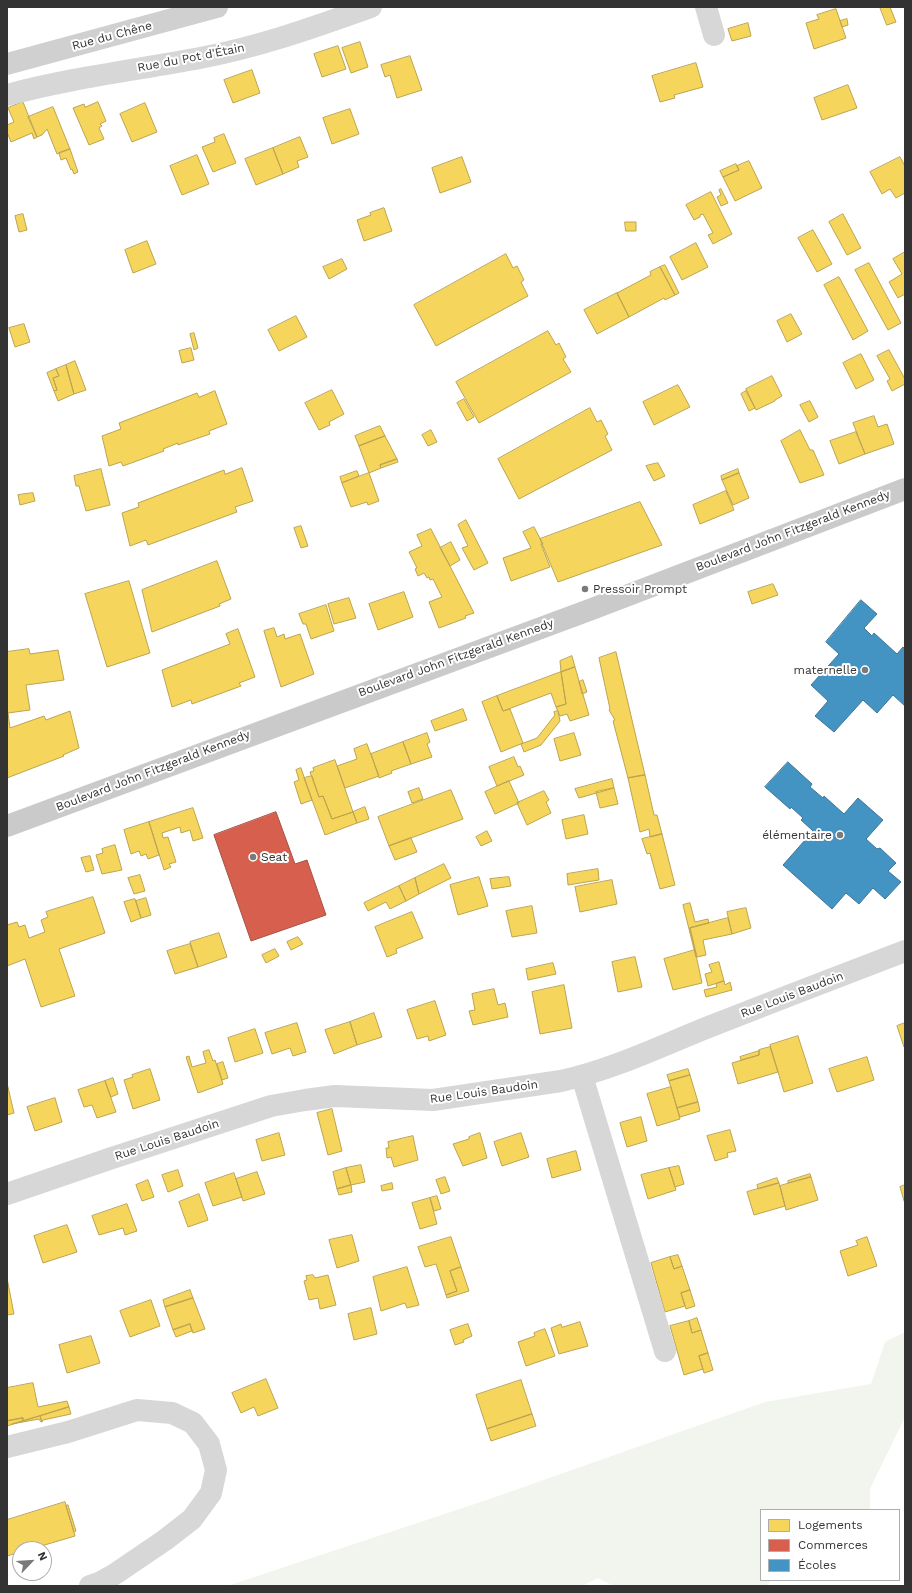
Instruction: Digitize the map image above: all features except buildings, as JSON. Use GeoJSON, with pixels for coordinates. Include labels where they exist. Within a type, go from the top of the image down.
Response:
{"type":"FeatureCollection","features":[{"type":"Feature","properties":{"kind":"main road","name":"Boulevard John Fitzgerald Kennedy"},"geometry":{"type":"LineString","coordinates":[[7,826],[592,608],[905,489]]}},
{"type":"Feature","properties":{"kind":"street","name":"Rue du Chêne"},"geometry":{"type":"LineString","coordinates":[[7,64],[217,7]]}},
{"type":"Feature","properties":{"kind":"street","name":"Rue du Pot d'Étain"},"geometry":{"type":"LineString","coordinates":[[7,95],[128,70],[215,55],[279,39],[371,7]]}},
{"type":"Feature","properties":{"kind":"street"},"geometry":{"type":"LineString","coordinates":[[706,7],[714,35]]}},
{"type":"Feature","properties":{"kind":"street","name":"Rue Louis Baudoin"},"geometry":{"type":"LineString","coordinates":[[7,1194],[271,1106],[336,1096],[433,1100],[582,1076],[612,1066],[789,995],[905,951]]}},
{"type":"Feature","properties":{"kind":"street"},"geometry":{"type":"LineString","coordinates":[[582,1076],[665,1352]]}},
{"type":"Feature","properties":{"kind":"street"},"geometry":{"type":"LineString","coordinates":[[7,1447],[68,1432],[137,1410],[172,1413],[193,1422],[209,1444],[216,1470],[215,1478],[211,1493],[192,1518],[165,1540],[115,1574],[90,1586]]}},
{"type":"Feature","properties":{"kind":"shaded area"},"geometry":{"type":"Polygon","coordinates":[[[905,1332],[905,1417],[870,1489],[870,1509],[760,1509],[760,1581],[770,1581],[767,1586],[614,1586],[598,1578],[582,1586],[227,1586],[484,1501],[765,1402],[871,1384],[885,1342],[905,1332]]]}},
{"type":"Feature","properties":{"kind":"place","name":"Pressoir Prompt"},"geometry":{"type":"Point","coordinates":[585,589]}},
{"type":"Feature","properties":{"kind":"place","name":"maternelle"},"geometry":{"type":"Point","coordinates":[865,670]}},
{"type":"Feature","properties":{"kind":"place","name":"élémentaire"},"geometry":{"type":"Point","coordinates":[840,835]}},
{"type":"Feature","properties":{"kind":"place","name":"Seat"},"geometry":{"type":"Point","coordinates":[253,857]}}]}
